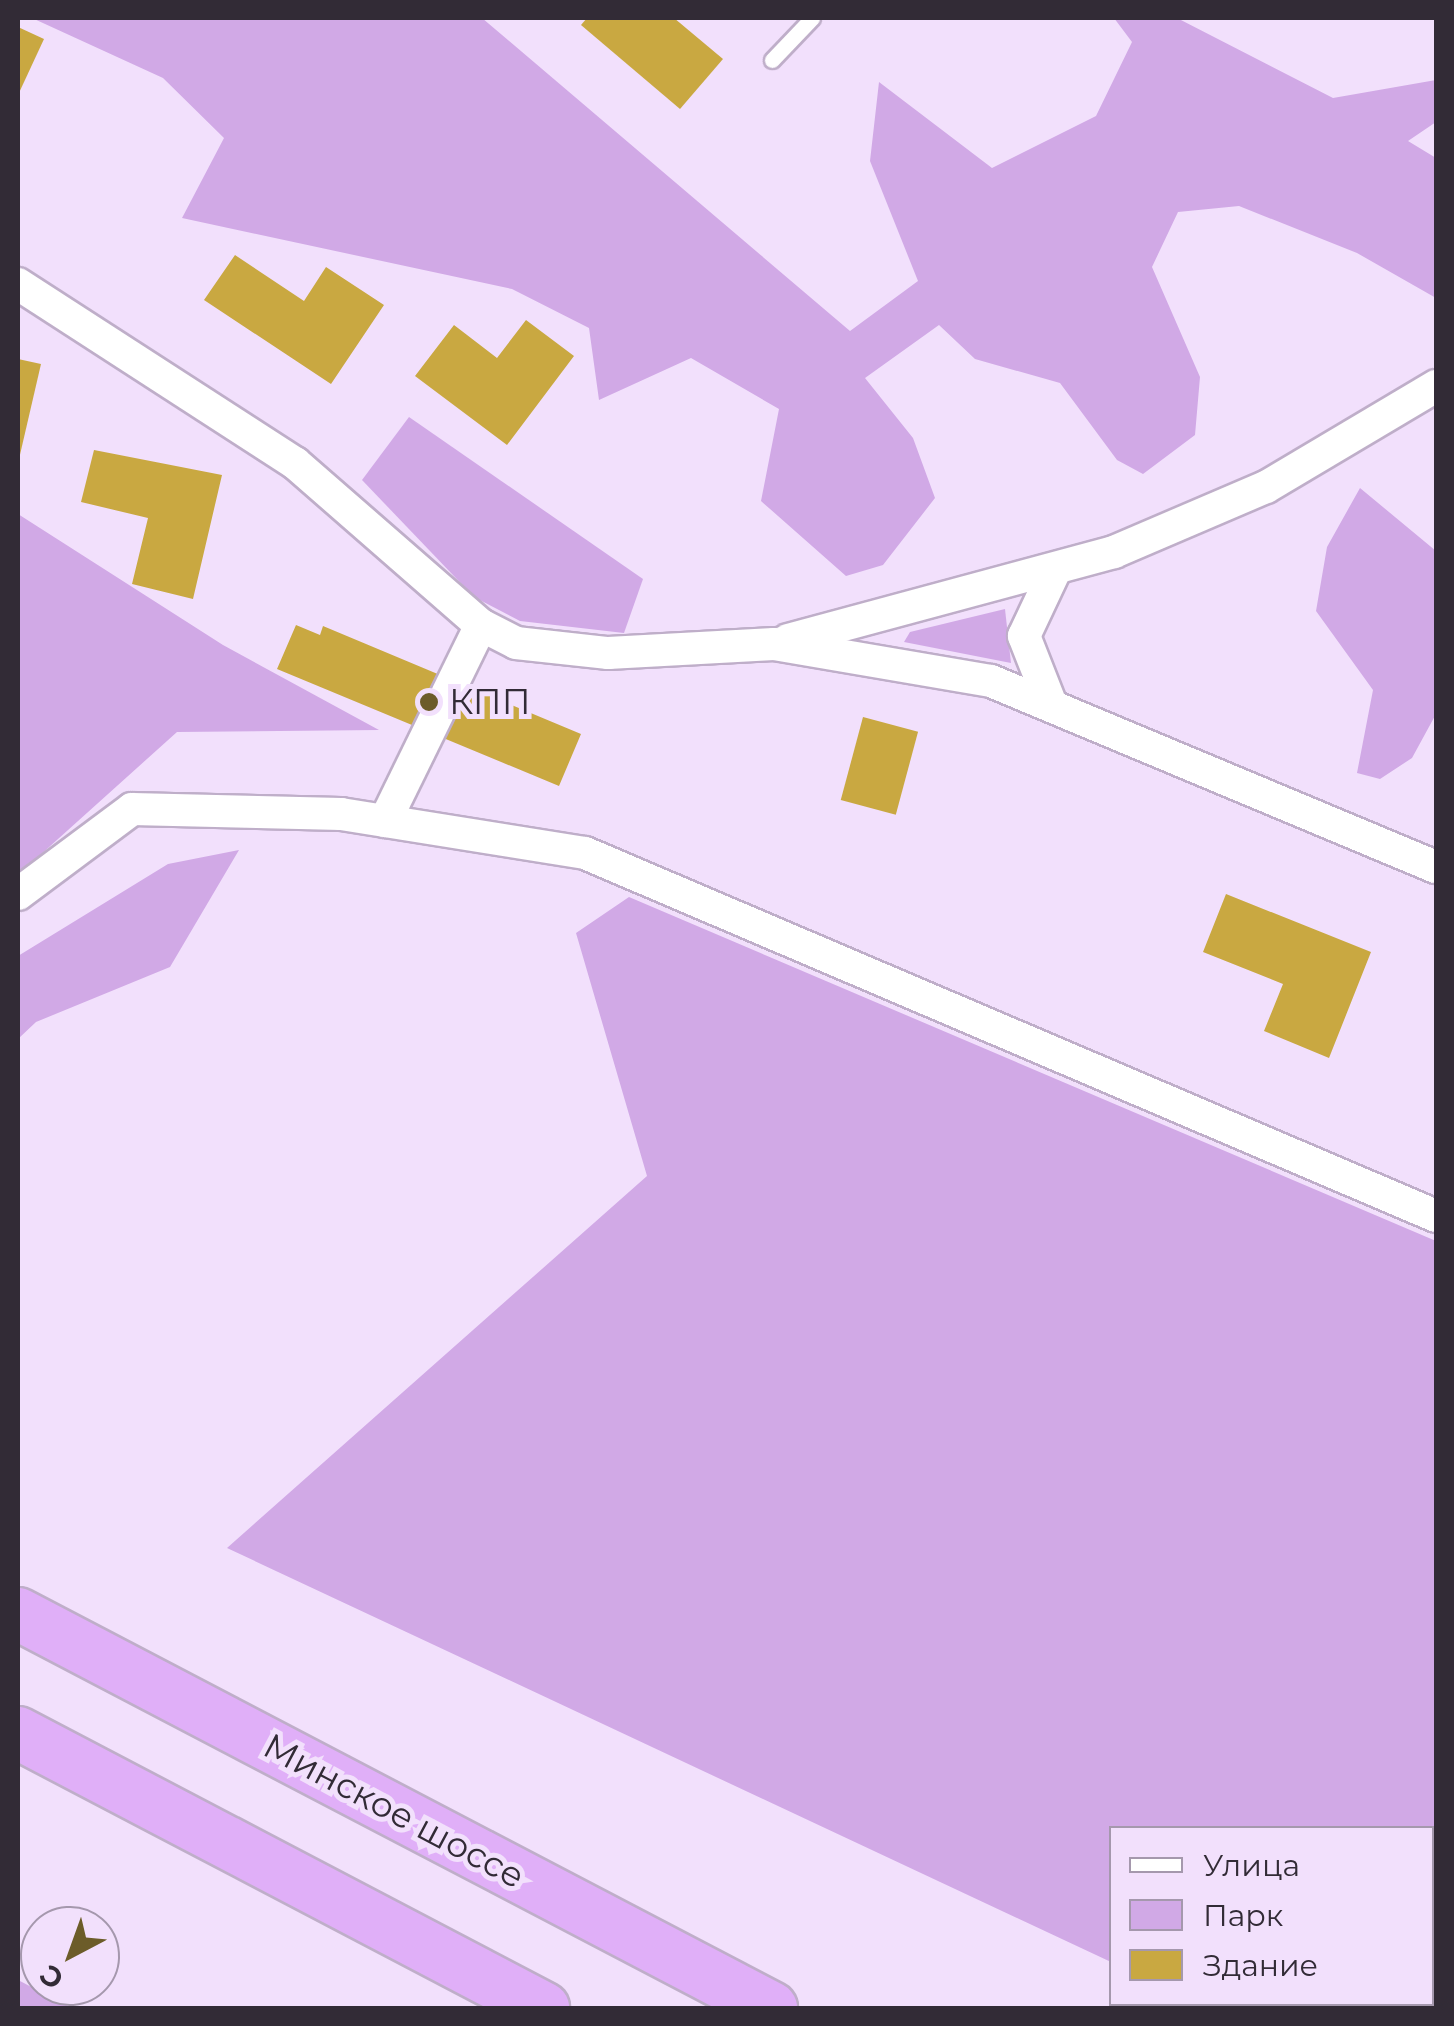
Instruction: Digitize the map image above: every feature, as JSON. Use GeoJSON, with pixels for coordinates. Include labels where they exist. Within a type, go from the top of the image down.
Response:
{"type":"FeatureCollection","features":[{"type":"Feature","properties":{"kind":"highway","name":"Минское шоссе"},"geometry":{"type":"LineString","coordinates":[[18,1614],[771,2008]]}},
{"type":"Feature","properties":{"kind":"highway"},"geometry":{"type":"LineString","coordinates":[[18,1732],[543,2008]]}},
{"type":"Feature","properties":{"kind":"street"},"geometry":{"type":"LineString","coordinates":[[18,284],[295,464],[480,625],[556,650],[774,644],[913,662],[1050,702],[1436,868]]}},
{"type":"Feature","properties":{"kind":"street"},"geometry":{"type":"LineString","coordinates":[[774,644],[1055,570],[1266,487],[1436,386]]}},
{"type":"Feature","properties":{"kind":"street"},"geometry":{"type":"LineString","coordinates":[[1050,702],[1024,636],[1055,570]]}},
{"type":"Feature","properties":{"kind":"street"},"geometry":{"type":"LineString","coordinates":[[384,821],[480,625]]}},
{"type":"Feature","properties":{"kind":"street"},"geometry":{"type":"LineString","coordinates":[[18,894],[132,809],[281,808],[546,845],[632,870],[1436,1216]]}},
{"type":"Feature","properties":{"kind":"lane"},"geometry":{"type":"LineString","coordinates":[[772,60],[812,18]]}},
{"type":"Feature","properties":{"kind":"green space"},"geometry":{"type":"Polygon","coordinates":[[[32,18],[482,18],[850,331],[918,281],[870,161],[879,82],[992,168],[1096,116],[1132,42],[1114,18],[1177,18],[1333,98],[1436,80],[1436,122],[1408,141],[1436,158],[1436,298],[1357,253],[1239,206],[1178,212],[1152,267],[1200,377],[1195,435],[1143,474],[1117,460],[1060,383],[975,359],[939,325],[865,378],[913,438],[935,498],[883,565],[846,576],[761,501],[779,409],[691,358],[599,400],[589,328],[512,289],[182,218],[224,138],[163,78],[32,18]]]}},
{"type":"Feature","properties":{"kind":"green space"},"geometry":{"type":"Polygon","coordinates":[[[409,417],[643,579],[624,633],[520,621],[474,597],[362,480],[409,417]]]}},
{"type":"Feature","properties":{"kind":"green space"},"geometry":{"type":"Polygon","coordinates":[[[1360,488],[1436,551],[1436,714],[1412,758],[1380,779],[1357,773],[1373,690],[1316,611],[1327,547],[1360,488]]]}},
{"type":"Feature","properties":{"kind":"green space"},"geometry":{"type":"Polygon","coordinates":[[[18,514],[223,645],[379,730],[177,732],[18,875],[18,514]]]}},
{"type":"Feature","properties":{"kind":"green space"},"geometry":{"type":"Polygon","coordinates":[[[1005,609],[1011,663],[904,642],[910,632],[1005,609]]]}},
{"type":"Feature","properties":{"kind":"green space"},"geometry":{"type":"Polygon","coordinates":[[[239,850],[170,967],[36,1022],[18,1039],[18,956],[168,864],[239,850]]]}},
{"type":"Feature","properties":{"kind":"green space"},"geometry":{"type":"Polygon","coordinates":[[[629,897],[1436,1241],[1436,2008],[1318,2006],[1434,2006],[1434,1826],[1109,1826],[1109,1961],[227,1548],[647,1176],[576,933],[629,897]]]}},
{"type":"Feature","properties":{"kind":"green space"},"geometry":{"type":"Polygon","coordinates":[[[18,1980],[20,2006],[72,2008],[18,2008],[18,1980]]]}},
{"type":"Feature","properties":{"kind":"building"},"geometry":{"type":"Polygon","coordinates":[[[587,18],[674,18],[723,59],[680,109],[581,25],[587,18]]]}},
{"type":"Feature","properties":{"kind":"building"},"geometry":{"type":"Polygon","coordinates":[[[18,27],[44,39],[18,95],[18,27]]]}},
{"type":"Feature","properties":{"kind":"building"},"geometry":{"type":"Polygon","coordinates":[[[235,255],[304,301],[326,267],[384,305],[331,384],[204,300],[235,255]]]}},
{"type":"Feature","properties":{"kind":"building"},"geometry":{"type":"Polygon","coordinates":[[[526,320],[574,356],[507,445],[415,376],[454,325],[497,358],[526,320]]]}},
{"type":"Feature","properties":{"kind":"building"},"geometry":{"type":"Polygon","coordinates":[[[18,359],[41,364],[19,459],[18,459],[18,359]]]}},
{"type":"Feature","properties":{"kind":"building"},"geometry":{"type":"Polygon","coordinates":[[[94,450],[222,475],[193,599],[132,584],[148,518],[81,502],[94,450]]]}},
{"type":"Feature","properties":{"kind":"building","name":"КПП"},"geometry":{"type":"Polygon","coordinates":[[[296,625],[320,635],[323,626],[581,734],[559,786],[277,669],[296,625]]]}},
{"type":"Feature","properties":{"kind":"building"},"geometry":{"type":"Polygon","coordinates":[[[863,717],[918,732],[896,815],[841,800],[863,717]]]}},
{"type":"Feature","properties":{"kind":"building"},"geometry":{"type":"Polygon","coordinates":[[[1226,894],[1371,952],[1329,1058],[1264,1031],[1283,984],[1203,952],[1226,894]]]}},
{"type":"Feature","properties":{"kind":"place","name":"КПП"},"geometry":{"type":"Point","coordinates":[429,702]}}]}
